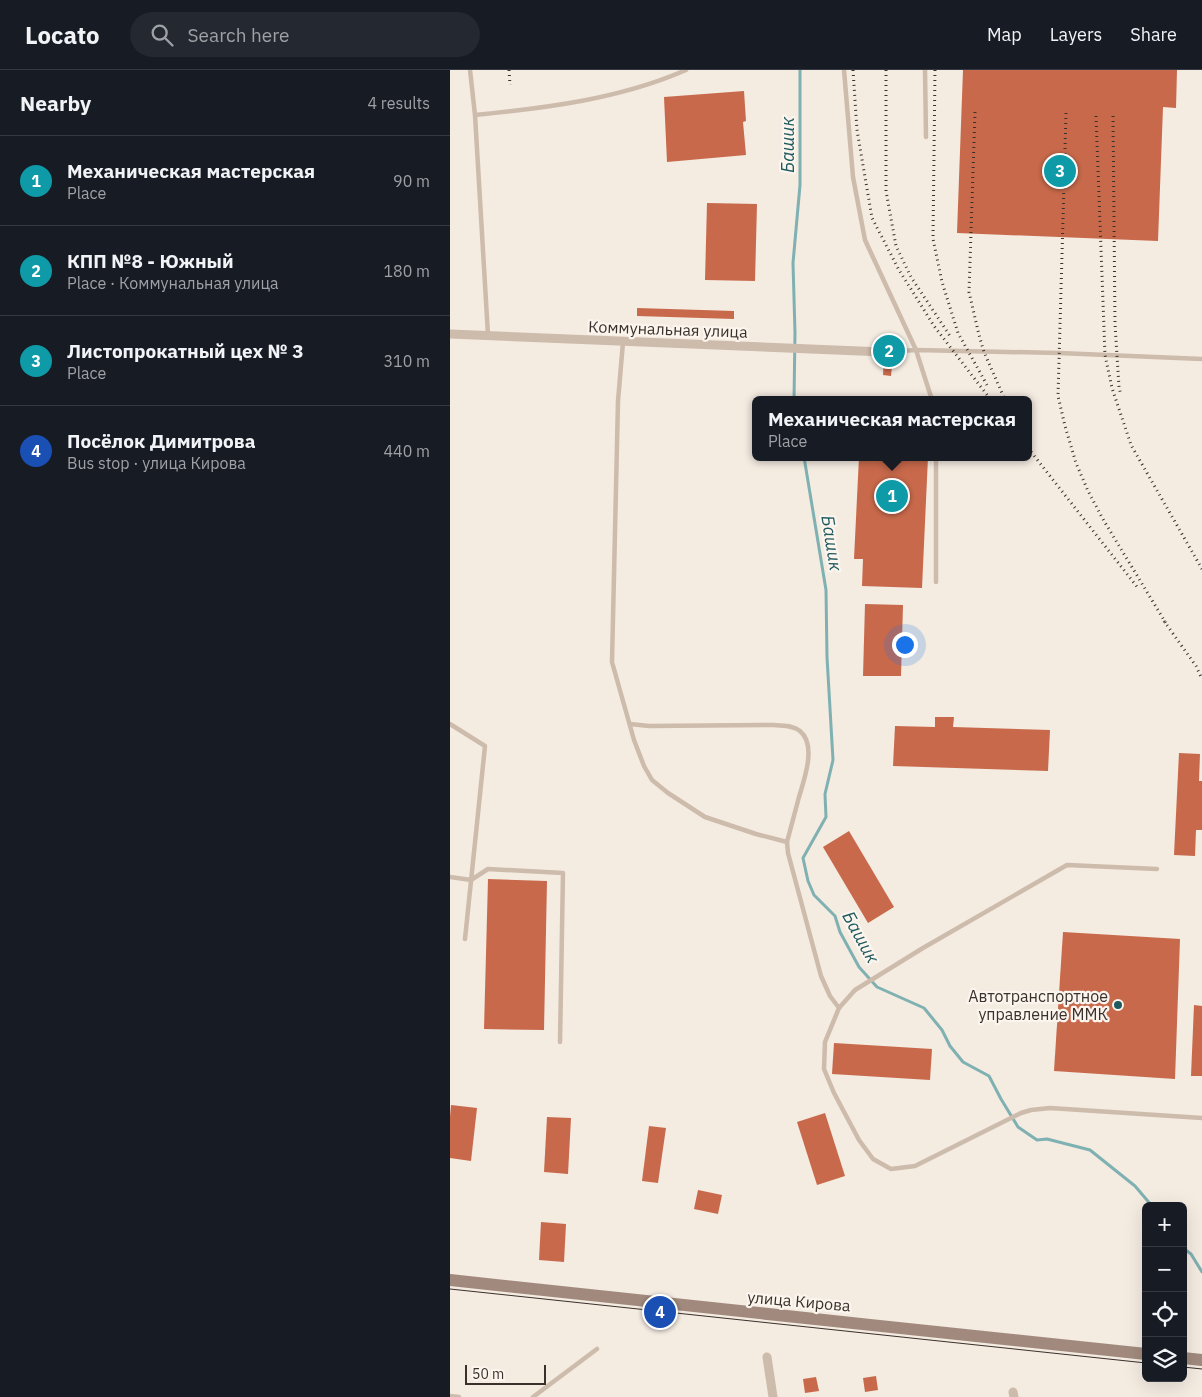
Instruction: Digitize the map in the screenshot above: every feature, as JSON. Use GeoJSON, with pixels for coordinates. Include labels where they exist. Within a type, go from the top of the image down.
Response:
{"type":"FeatureCollection","features":[{"type":"Feature","properties":{"kind":"main road","name":"улица Кирова"},"geometry":{"type":"LineString","coordinates":[[450,1280],[1142,1354]]}},
{"type":"Feature","properties":{"kind":"street","name":"Коммунальная улица"},"geometry":{"type":"LineString","coordinates":[[450,334],[884,352]]}},
{"type":"Feature","properties":{"kind":"street"},"geometry":{"type":"LineString","coordinates":[[767,1357],[773,1397]]}},
{"type":"Feature","properties":{"kind":"lane"},"geometry":{"type":"LineString","coordinates":[[470,70],[475,116],[488,336]]}},
{"type":"Feature","properties":{"kind":"lane"},"geometry":{"type":"LineString","coordinates":[[475,116],[542,108],[601,97],[642,86],[686,70]]}},
{"type":"Feature","properties":{"kind":"lane"},"geometry":{"type":"LineString","coordinates":[[844,70],[853,177],[865,240],[916,350],[931,396]]}},
{"type":"Feature","properties":{"kind":"lane"},"geometry":{"type":"LineString","coordinates":[[925,70],[926,137]]}},
{"type":"Feature","properties":{"kind":"lane"},"geometry":{"type":"LineString","coordinates":[[623,342],[618,410],[612,662],[634,740],[644,766],[652,780],[668,793],[705,817],[787,842]]}},
{"type":"Feature","properties":{"kind":"lane"},"geometry":{"type":"LineString","coordinates":[[884,352],[916,350],[1059,353],[1202,359]]}},
{"type":"Feature","properties":{"kind":"lane"},"geometry":{"type":"LineString","coordinates":[[936,461],[936,582]]}},
{"type":"Feature","properties":{"kind":"lane"},"geometry":{"type":"LineString","coordinates":[[450,724],[486,746],[465,939]]}},
{"type":"Feature","properties":{"kind":"lane"},"geometry":{"type":"LineString","coordinates":[[630,724],[649,726],[774,725],[791,727],[800,731],[807,742],[807,770],[787,842],[788,853],[821,976],[830,996],[839,1008]]}},
{"type":"Feature","properties":{"kind":"lane"},"geometry":{"type":"LineString","coordinates":[[1157,869],[1067,865],[932,943],[856,990],[839,1008],[825,1042],[824,1069],[834,1093],[859,1140],[873,1159],[891,1169],[915,1166],[1031,1110],[1050,1108],[1202,1118]]}},
{"type":"Feature","properties":{"kind":"lane"},"geometry":{"type":"LineString","coordinates":[[450,878],[471,880],[488,869],[563,873],[560,1042]]}},
{"type":"Feature","properties":{"kind":"lane"},"geometry":{"type":"LineString","coordinates":[[533,1397],[597,1349]]}},
{"type":"Feature","properties":{"kind":"lane"},"geometry":{"type":"LineString","coordinates":[[450,1396],[459,1397]]}},
{"type":"Feature","properties":{"kind":"building"},"geometry":{"type":"Polygon","coordinates":[[[963,70],[1177,70],[1176,108],[1163,107],[1158,241],[957,233],[963,70]]]}},
{"type":"Feature","properties":{"kind":"building"},"geometry":{"type":"Polygon","coordinates":[[[744,91],[746,121],[743,122],[746,155],[667,162],[664,97],[744,91]]]}},
{"type":"Feature","properties":{"kind":"building"},"geometry":{"type":"Polygon","coordinates":[[[707,203],[757,204],[755,281],[705,280],[707,203]]]}},
{"type":"Feature","properties":{"kind":"building"},"geometry":{"type":"Polygon","coordinates":[[[637,308],[734,311],[734,319],[637,316],[637,308]]]}},
{"type":"Feature","properties":{"kind":"building"},"geometry":{"type":"Polygon","coordinates":[[[893,356],[891,376],[883,375],[884,358],[893,356]]]}},
{"type":"Feature","properties":{"kind":"building"},"geometry":{"type":"Polygon","coordinates":[[[859,461],[928,461],[922,588],[862,586],[863,559],[854,559],[859,461]]]}},
{"type":"Feature","properties":{"kind":"building"},"geometry":{"type":"Polygon","coordinates":[[[865,604],[903,605],[901,676],[863,676],[865,604]]]}},
{"type":"Feature","properties":{"kind":"building"},"geometry":{"type":"Polygon","coordinates":[[[935,717],[954,717],[953,727],[1050,730],[1048,771],[893,766],[895,726],[935,727],[935,717]]]}},
{"type":"Feature","properties":{"kind":"building"},"geometry":{"type":"Polygon","coordinates":[[[1179,753],[1200,754],[1199,781],[1202,781],[1202,830],[1196,830],[1195,856],[1174,855],[1179,753]]]}},
{"type":"Feature","properties":{"kind":"building"},"geometry":{"type":"Polygon","coordinates":[[[849,831],[894,907],[868,923],[823,847],[849,831]]]}},
{"type":"Feature","properties":{"kind":"building"},"geometry":{"type":"Polygon","coordinates":[[[488,879],[547,881],[544,1030],[484,1029],[488,879]]]}},
{"type":"Feature","properties":{"kind":"building","name":"Автотранспортное управление ММК"},"geometry":{"type":"Polygon","coordinates":[[[1063,932],[1180,939],[1175,1079],[1054,1071],[1063,932]]]}},
{"type":"Feature","properties":{"kind":"building"},"geometry":{"type":"Polygon","coordinates":[[[1194,1005],[1202,1006],[1202,1076],[1191,1076],[1194,1005]]]}},
{"type":"Feature","properties":{"kind":"building"},"geometry":{"type":"Polygon","coordinates":[[[834,1043],[932,1049],[930,1080],[832,1074],[834,1043]]]}},
{"type":"Feature","properties":{"kind":"building"},"geometry":{"type":"Polygon","coordinates":[[[451,1105],[477,1108],[471,1161],[450,1158],[451,1105]]]}},
{"type":"Feature","properties":{"kind":"building"},"geometry":{"type":"Polygon","coordinates":[[[825,1113],[845,1176],[817,1185],[797,1122],[825,1113]]]}},
{"type":"Feature","properties":{"kind":"building"},"geometry":{"type":"Polygon","coordinates":[[[547,1117],[571,1118],[568,1174],[544,1172],[547,1117]]]}},
{"type":"Feature","properties":{"kind":"building"},"geometry":{"type":"Polygon","coordinates":[[[649,1126],[666,1128],[658,1183],[642,1181],[649,1126]]]}},
{"type":"Feature","properties":{"kind":"building"},"geometry":{"type":"Polygon","coordinates":[[[698,1190],[722,1195],[718,1214],[694,1209],[698,1190]]]}},
{"type":"Feature","properties":{"kind":"building"},"geometry":{"type":"Polygon","coordinates":[[[541,1222],[566,1224],[564,1262],[539,1260],[541,1222]]]}},
{"type":"Feature","properties":{"kind":"building"},"geometry":{"type":"Polygon","coordinates":[[[876,1376],[878,1390],[865,1392],[863,1378],[876,1376]]]}},
{"type":"Feature","properties":{"kind":"building"},"geometry":{"type":"Polygon","coordinates":[[[816,1377],[819,1391],[805,1393],[803,1379],[816,1377]]]}},
{"type":"Feature","properties":{"kind":"waterway","name":"Башик"},"geometry":{"type":"LineString","coordinates":[[794,396],[793,263],[800,185],[800,70]]}},
{"type":"Feature","properties":{"kind":"waterway","name":"Башик"},"geometry":{"type":"LineString","coordinates":[[805,461],[826,590],[827,657],[833,760],[825,794],[826,817],[803,858],[808,881],[814,895],[835,916],[840,932],[859,967],[877,987],[924,1008],[942,1030],[950,1046],[963,1062],[989,1076],[1018,1127],[1037,1140],[1047,1139],[1090,1150],[1135,1186],[1149,1202]]}},
{"type":"Feature","properties":{"kind":"waterway","name":"Башик"},"geometry":{"type":"LineString","coordinates":[[1187,1251],[1191,1254],[1202,1272]]}},
{"type":"Feature","properties":{"kind":"tram line"},"geometry":{"type":"LineString","coordinates":[[450,1289],[1142,1363]]}},
{"type":"Feature","properties":{"kind":"tram line"},"geometry":{"type":"LineString","coordinates":[[1187,1367],[1202,1369]]}},
{"type":"Feature","properties":{"kind":"railway"},"geometry":{"type":"LineString","coordinates":[[509,70],[510,85]]}},
{"type":"Feature","properties":{"kind":"railway"},"geometry":{"type":"LineString","coordinates":[[853,70],[857,130],[872,218],[899,270],[934,326],[988,396]]}},
{"type":"Feature","properties":{"kind":"railway"},"geometry":{"type":"LineString","coordinates":[[886,70],[886,191],[896,246],[911,277],[950,336]]}},
{"type":"Feature","properties":{"kind":"railway"},"geometry":{"type":"LineString","coordinates":[[935,70],[933,239],[942,282],[958,333],[987,385]]}},
{"type":"Feature","properties":{"kind":"railway"},"geometry":{"type":"LineString","coordinates":[[975,112],[969,292],[984,352],[1003,396]]}},
{"type":"Feature","properties":{"kind":"railway"},"geometry":{"type":"LineString","coordinates":[[1066,113],[1058,396],[1076,463],[1088,491],[1167,625]]}},
{"type":"Feature","properties":{"kind":"railway"},"geometry":{"type":"LineString","coordinates":[[1096,116],[1105,355],[1112,388],[1131,445],[1202,569]]}},
{"type":"Feature","properties":{"kind":"railway"},"geometry":{"type":"LineString","coordinates":[[1113,116],[1115,324],[1121,395]]}},
{"type":"Feature","properties":{"kind":"railway"},"geometry":{"type":"LineString","coordinates":[[1032,453],[1138,588]]}},
{"type":"Feature","properties":{"kind":"railway"},"geometry":{"type":"LineString","coordinates":[[1164,621],[1196,666],[1202,679]]}},
{"type":"Feature","properties":{"kind":"place","name":"Листопрокатный цех № 3"},"geometry":{"type":"Point","coordinates":[1060,171]}},
{"type":"Feature","properties":{"kind":"place","name":"КПП №8 - Южный"},"geometry":{"type":"Point","coordinates":[889,351]}},
{"type":"Feature","properties":{"kind":"place","name":"Механическая мастерская"},"geometry":{"type":"Point","coordinates":[892,496]}},
{"type":"Feature","properties":{"kind":"place","name":"Автотранспортное управление ММК"},"geometry":{"type":"Point","coordinates":[1118,1005]}},
{"type":"Feature","properties":{"kind":"place","name":"Посёлок Димитрова"},"geometry":{"type":"Point","coordinates":[660,1312]}}]}
